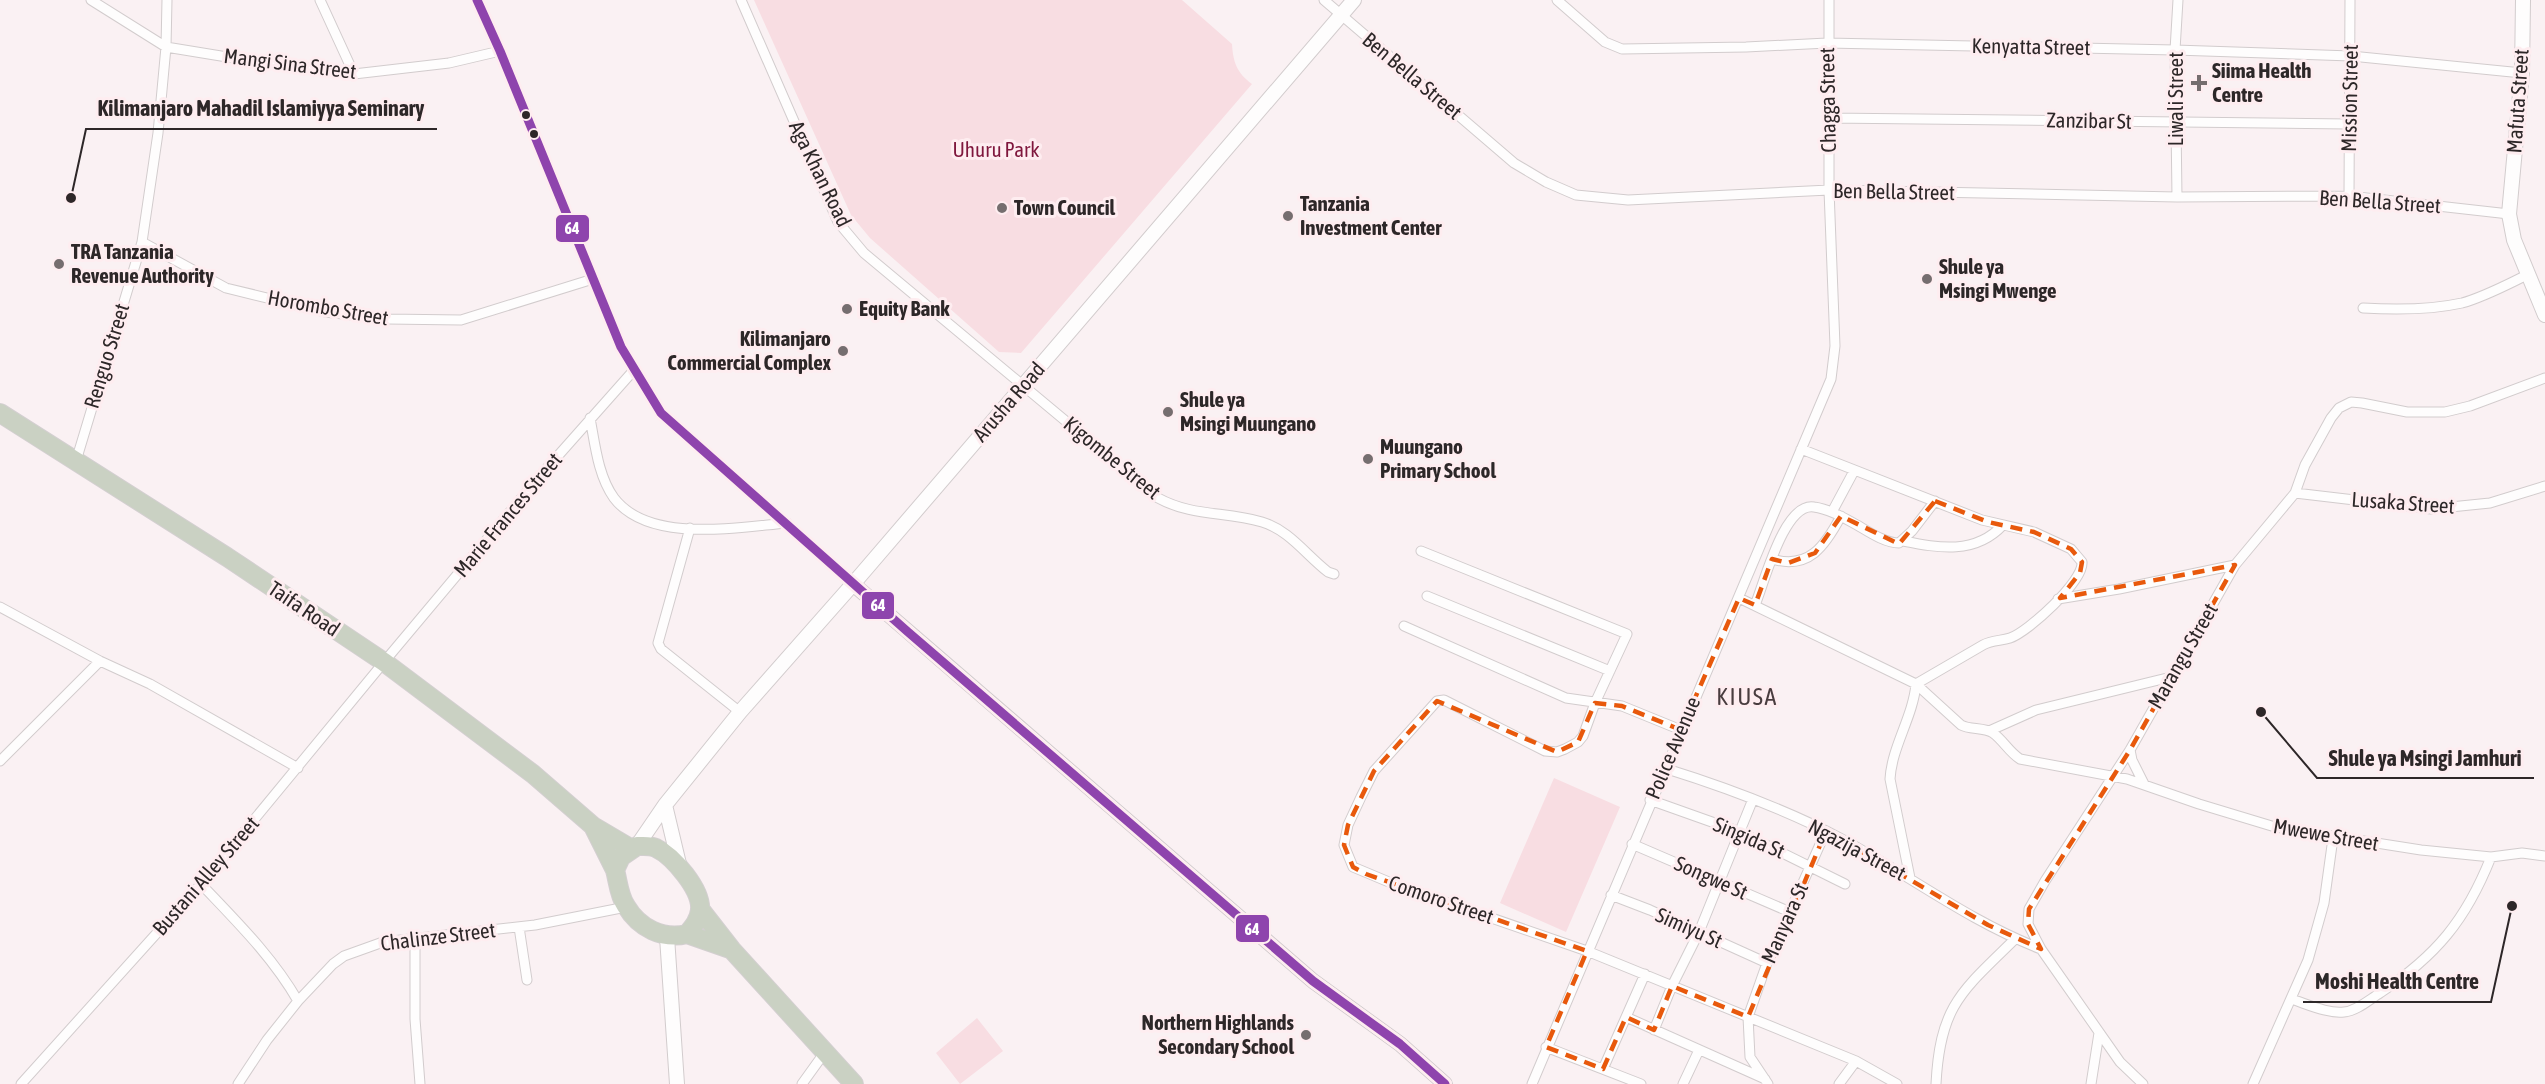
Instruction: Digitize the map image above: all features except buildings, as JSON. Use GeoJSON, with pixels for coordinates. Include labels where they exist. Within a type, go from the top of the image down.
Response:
{"type":"FeatureCollection","features":[{"type":"Feature","properties":{"kind":"highway","name":"Taifa Road"},"geometry":{"type":"LineString","coordinates":[[0,413],[226,557],[384,662],[533,774],[593,826],[635,847]]}},
{"type":"Feature","properties":{"kind":"highway","name":"Taifa Road"},"geometry":{"type":"LineString","coordinates":[[593,826],[615,870]]}},
{"type":"Feature","properties":{"kind":"highway"},"geometry":{"type":"LineString","coordinates":[[732,950],[687,934],[667,937],[649,929],[626,907],[615,870],[621,857],[635,847],[654,847],[668,855],[691,883],[700,909],[732,950],[854,1084]]}},
{"type":"Feature","properties":{"kind":"highway"},"geometry":{"type":"LineString","coordinates":[[687,934],[696,923],[700,909]]}},
{"type":"Feature","properties":{"kind":"main road","name":"Arusha Road"},"geometry":{"type":"LineString","coordinates":[[635,847],[665,805],[740,712],[854,585],[1354,0]]}},
{"type":"Feature","properties":{"kind":"main road","name":"Mafuta Street"},"geometry":{"type":"LineString","coordinates":[[2523,0],[2522,74],[2509,208],[2514,240],[2527,275],[2545,312]]}},
{"type":"Feature","properties":{"kind":"main road"},"geometry":{"type":"LineString","coordinates":[[854,585],[1313,981],[1400,1044],[1445,1084]]}},
{"type":"Feature","properties":{"kind":"main road"},"geometry":{"type":"LineString","coordinates":[[665,805],[680,868]]}},
{"type":"Feature","properties":{"kind":"main road"},"geometry":{"type":"LineString","coordinates":[[667,937],[677,1084]]}},
{"type":"Feature","properties":{"kind":"street","name":"Mangi Sina Street"},"geometry":{"type":"LineString","coordinates":[[91,0],[166,47],[354,74],[449,63],[500,51]]}},
{"type":"Feature","properties":{"kind":"street","name":"Renguo Street"},"geometry":{"type":"LineString","coordinates":[[76,461],[142,242],[158,133],[166,47],[167,0]]}},
{"type":"Feature","properties":{"kind":"street"},"geometry":{"type":"LineString","coordinates":[[320,0],[354,74]]}},
{"type":"Feature","properties":{"kind":"street"},"geometry":{"type":"LineString","coordinates":[[477,0],[621,346],[661,413],[854,585]]}},
{"type":"Feature","properties":{"kind":"street","name":"Aga Khan Road"},"geometry":{"type":"LineString","coordinates":[[741,0],[838,222],[864,253],[1024,385]]}},
{"type":"Feature","properties":{"kind":"street","name":"Ben Bella Street"},"geometry":{"type":"LineString","coordinates":[[1324,0],[1514,163],[1546,182],[1576,195],[1628,200],[1829,190],[2177,197],[2349,196],[2509,208]]}},
{"type":"Feature","properties":{"kind":"street","name":"Kenyatta Street"},"geometry":{"type":"LineString","coordinates":[[1557,0],[1605,42],[1622,49],[1827,43],[2175,50],[2351,56],[2522,74]]}},
{"type":"Feature","properties":{"kind":"street","name":"Chagga Street"},"geometry":{"type":"LineString","coordinates":[[1829,0],[1827,43],[1829,190],[1835,346],[1831,379]]}},
{"type":"Feature","properties":{"kind":"street","name":"Liwali Street"},"geometry":{"type":"LineString","coordinates":[[2177,197],[2175,50],[2178,0]]}},
{"type":"Feature","properties":{"kind":"street","name":"Mission Street"},"geometry":{"type":"LineString","coordinates":[[2349,196],[2350,0]]}},
{"type":"Feature","properties":{"kind":"street","name":"Zanzibar St"},"geometry":{"type":"LineString","coordinates":[[1829,118],[2349,124]]}},
{"type":"Feature","properties":{"kind":"street","name":"Horombo Street"},"geometry":{"type":"LineString","coordinates":[[142,242],[226,288],[325,312],[387,319],[461,321],[593,279]]}},
{"type":"Feature","properties":{"kind":"street"},"geometry":{"type":"LineString","coordinates":[[2363,308],[2414,309],[2457,304],[2527,275]]}},
{"type":"Feature","properties":{"kind":"street","name":"Marie Frances Street"},"geometry":{"type":"LineString","coordinates":[[384,662],[590,418],[634,370]]}},
{"type":"Feature","properties":{"kind":"street","name":"Marangu Street"},"geometry":{"type":"LineString","coordinates":[[2143,1084],[2129,1073],[2041,949],[2028,924],[2029,909],[2130,750],[2235,565],[2295,493],[2305,465],[2331,418],[2344,405],[2362,403],[2407,412],[2445,412],[2489,399],[2545,378]]}},
{"type":"Feature","properties":{"kind":"street","name":"Police Avenue"},"geometry":{"type":"LineString","coordinates":[[1532,1084],[1650,801],[1831,379]]}},
{"type":"Feature","properties":{"kind":"street","name":"Kigombe Street"},"geometry":{"type":"LineString","coordinates":[[1024,385],[1158,498],[1190,511],[1262,522],[1273,526],[1292,538],[1328,572],[1334,574]]}},
{"type":"Feature","properties":{"kind":"street"},"geometry":{"type":"LineString","coordinates":[[590,418],[597,457],[614,497],[641,518],[656,523],[690,528],[787,523]]}},
{"type":"Feature","properties":{"kind":"street"},"geometry":{"type":"LineString","coordinates":[[1801,449],[1982,520],[2034,531],[2071,549],[2082,566],[2080,573],[2040,617],[2012,637],[1995,639],[1916,684],[1910,714],[1891,767],[1890,779],[1910,878]]}},
{"type":"Feature","properties":{"kind":"street"},"geometry":{"type":"LineString","coordinates":[[1772,559],[1788,563],[1815,553],[1828,539],[1854,471]]}},
{"type":"Feature","properties":{"kind":"street","name":"Lusaka Street"},"geometry":{"type":"LineString","coordinates":[[2295,493],[2430,509],[2490,503],[2545,486]]}},
{"type":"Feature","properties":{"kind":"street"},"geometry":{"type":"LineString","coordinates":[[1902,541],[1935,501]]}},
{"type":"Feature","properties":{"kind":"street"},"geometry":{"type":"LineString","coordinates":[[1755,605],[1772,559],[1796,513],[1809,507],[1836,514],[1895,543],[1902,541],[1934,545],[1972,545],[1992,537],[2003,525]]}},
{"type":"Feature","properties":{"kind":"street"},"geometry":{"type":"LineString","coordinates":[[690,528],[658,643],[662,649],[740,712]]}},
{"type":"Feature","properties":{"kind":"street"},"geometry":{"type":"LineString","coordinates":[[1421,551],[1627,634],[1595,703]]}},
{"type":"Feature","properties":{"kind":"street"},"geometry":{"type":"LineString","coordinates":[[2058,598],[2166,580],[2235,565]]}},
{"type":"Feature","properties":{"kind":"street"},"geometry":{"type":"LineString","coordinates":[[1427,596],[1610,671]]}},
{"type":"Feature","properties":{"kind":"street"},"geometry":{"type":"LineString","coordinates":[[1739,598],[1916,684],[1961,725],[1968,728],[1989,731],[2036,710],[2171,677]]}},
{"type":"Feature","properties":{"kind":"street"},"geometry":{"type":"LineString","coordinates":[[0,607],[100,661],[150,684],[298,768]]}},
{"type":"Feature","properties":{"kind":"street"},"geometry":{"type":"LineString","coordinates":[[1404,626],[1566,698],[1622,706],[1681,730]]}},
{"type":"Feature","properties":{"kind":"street"},"geometry":{"type":"LineString","coordinates":[[0,761],[100,661]]}},
{"type":"Feature","properties":{"kind":"street","name":"Bustani Alley Street"},"geometry":{"type":"LineString","coordinates":[[21,1084],[201,884],[384,662]]}},
{"type":"Feature","properties":{"kind":"street","name":"Comoro Street"},"geometry":{"type":"LineString","coordinates":[[1595,703],[1583,736],[1573,746],[1557,752],[1545,751],[1444,700],[1437,701],[1374,771],[1348,825],[1344,846],[1353,867],[1366,874],[1587,951],[1645,974],[1856,1061],[1897,1084]]}},
{"type":"Feature","properties":{"kind":"street","name":"Mwewe Street"},"geometry":{"type":"LineString","coordinates":[[1989,731],[2020,759],[2144,784],[2199,804],[2275,827],[2333,838],[2491,857],[2522,853],[2545,856]]}},
{"type":"Feature","properties":{"kind":"street"},"geometry":{"type":"LineString","coordinates":[[2130,750],[2132,760],[2144,784]]}},
{"type":"Feature","properties":{"kind":"street","name":"Ngazija Street"},"geometry":{"type":"LineString","coordinates":[[1664,768],[1717,784],[1826,831],[1910,878],[1943,900],[2015,939],[2041,949]]}},
{"type":"Feature","properties":{"kind":"street"},"geometry":{"type":"LineString","coordinates":[[1654,1030],[1672,986],[1699,932],[1754,799]]}},
{"type":"Feature","properties":{"kind":"street","name":"Singida St"},"geometry":{"type":"LineString","coordinates":[[1650,801],[1740,832],[1845,884]]}},
{"type":"Feature","properties":{"kind":"street","name":"Manyara St"},"geometry":{"type":"LineString","coordinates":[[1748,1017],[1767,963],[1826,831]]}},
{"type":"Feature","properties":{"kind":"street"},"geometry":{"type":"LineString","coordinates":[[2253,1084],[2308,960],[2324,903],[2333,838]]}},
{"type":"Feature","properties":{"kind":"street","name":"Songwe St"},"geometry":{"type":"LineString","coordinates":[[1632,844],[1790,912]]}},
{"type":"Feature","properties":{"kind":"street"},"geometry":{"type":"LineString","coordinates":[[2291,999],[2331,1011],[2348,1012],[2395,983],[2430,956],[2445,939],[2480,882],[2491,857]]}},
{"type":"Feature","properties":{"kind":"street"},"geometry":{"type":"LineString","coordinates":[[201,884],[266,954],[285,977],[298,1001]]}},
{"type":"Feature","properties":{"kind":"street","name":"Simiyu St"},"geometry":{"type":"LineString","coordinates":[[1611,895],[1767,963]]}},
{"type":"Feature","properties":{"kind":"street","name":"Chalinze Street"},"geometry":{"type":"LineString","coordinates":[[238,1084],[267,1040],[298,1001],[333,964],[344,956],[383,942],[519,927],[578,918],[626,907]]}},
{"type":"Feature","properties":{"kind":"street"},"geometry":{"type":"LineString","coordinates":[[519,927],[527,980]]}},
{"type":"Feature","properties":{"kind":"street"},"geometry":{"type":"LineString","coordinates":[[415,938],[415,1019],[420,1084]]}},
{"type":"Feature","properties":{"kind":"street"},"geometry":{"type":"LineString","coordinates":[[1936,1084],[1941,1040],[1951,1009],[1970,982],[2015,939]]}},
{"type":"Feature","properties":{"kind":"street"},"geometry":{"type":"LineString","coordinates":[[1603,1069],[1645,974]]}},
{"type":"Feature","properties":{"kind":"street"},"geometry":{"type":"LineString","coordinates":[[1626,1017],[1767,1082]]}},
{"type":"Feature","properties":{"kind":"street"},"geometry":{"type":"LineString","coordinates":[[1748,1017],[1750,1057],[1767,1082]]}},
{"type":"Feature","properties":{"kind":"street"},"geometry":{"type":"LineString","coordinates":[[2091,1084],[2099,1033]]}},
{"type":"Feature","properties":{"kind":"street"},"geometry":{"type":"LineString","coordinates":[[1546,1047],[1641,1084]]}},
{"type":"Feature","properties":{"kind":"street"},"geometry":{"type":"LineString","coordinates":[[1683,1084],[1699,1050]]}},
{"type":"Feature","properties":{"kind":"street"},"geometry":{"type":"LineString","coordinates":[[802,1084],[825,1051]]}},
{"type":"Feature","properties":{"kind":"street"},"geometry":{"type":"LineString","coordinates":[[1839,1084],[1856,1061]]}},
{"type":"Feature","properties":{"kind":"highlighted area"},"geometry":{"type":"Polygon","coordinates":[[[1935,501],[1988,522],[2034,532],[2071,549],[2082,562],[2080,573],[2060,598],[2235,565],[2130,750],[2029,909],[2028,924],[2041,949],[1988,925],[1826,831],[1748,1017],[1672,986],[1654,1030],[1626,1017],[1603,1069],[1546,1047],[1587,951],[1366,874],[1353,867],[1344,845],[1348,825],[1374,771],[1437,701],[1557,752],[1578,742],[1595,703],[1622,706],[1681,730],[1739,598],[1755,605],[1772,559],[1788,563],[1815,553],[1841,516],[1899,544],[1935,501]]]}},
{"type":"Feature","properties":{"kind":"green space","name":"Uhuru Park"},"geometry":{"type":"Polygon","coordinates":[[[754,0],[1182,0],[1232,44],[1237,67],[1252,84],[1021,353],[999,352],[870,238],[851,215],[754,0]]]}},
{"type":"Feature","properties":{"kind":"green space"},"geometry":{"type":"Polygon","coordinates":[[[1554,778],[1620,807],[1566,932],[1500,903],[1554,778]]]}},
{"type":"Feature","properties":{"kind":"green space"},"geometry":{"type":"Polygon","coordinates":[[[977,1018],[1003,1051],[960,1084],[936,1053],[977,1018]]]}},
{"type":"Feature","properties":{"kind":"transit line","name":"64"},"geometry":{"type":"LineString","coordinates":[[477,0],[621,347],[661,413],[908,632],[1313,981],[1400,1044],[1445,1084]]}},
{"type":"Feature","properties":{"kind":"place","name":"Siima Health Centre"},"geometry":{"type":"Point","coordinates":[2199,83]}},
{"type":"Feature","properties":{"kind":"place","name":"Kilimanjaro Mahadil Islamiyya Seminary"},"geometry":{"type":"Point","coordinates":[71,198]}},
{"type":"Feature","properties":{"kind":"place","name":"Town Council"},"geometry":{"type":"Point","coordinates":[1002,208]}},
{"type":"Feature","properties":{"kind":"place","name":"Tanzania Investment Center"},"geometry":{"type":"Point","coordinates":[1288,216]}},
{"type":"Feature","properties":{"kind":"place","name":"TRA Tanzania Revenue Authority"},"geometry":{"type":"Point","coordinates":[59,264]}},
{"type":"Feature","properties":{"kind":"place","name":"Shule ya Msingi Mwenge"},"geometry":{"type":"Point","coordinates":[1927,279]}},
{"type":"Feature","properties":{"kind":"place","name":"Equity Bank"},"geometry":{"type":"Point","coordinates":[847,309]}},
{"type":"Feature","properties":{"kind":"place","name":"Kilimanjaro Commercial Complex"},"geometry":{"type":"Point","coordinates":[843,351]}},
{"type":"Feature","properties":{"kind":"place","name":"Shule ya Msingi Muungano"},"geometry":{"type":"Point","coordinates":[1168,412]}},
{"type":"Feature","properties":{"kind":"place","name":"Muungano Primary School"},"geometry":{"type":"Point","coordinates":[1368,459]}},
{"type":"Feature","properties":{"kind":"place","name":"Shule ya Msingi Jamhuri"},"geometry":{"type":"Point","coordinates":[2261,712]}},
{"type":"Feature","properties":{"kind":"place","name":"Moshi Health Centre"},"geometry":{"type":"Point","coordinates":[2512,906]}},
{"type":"Feature","properties":{"kind":"place","name":"Northern Highlands Secondary School"},"geometry":{"type":"Point","coordinates":[1306,1035]}},
{"type":"Feature","properties":{"kind":"district","name":"KIUSA"},"geometry":{"type":"Point","coordinates":[1747,697]}}]}
